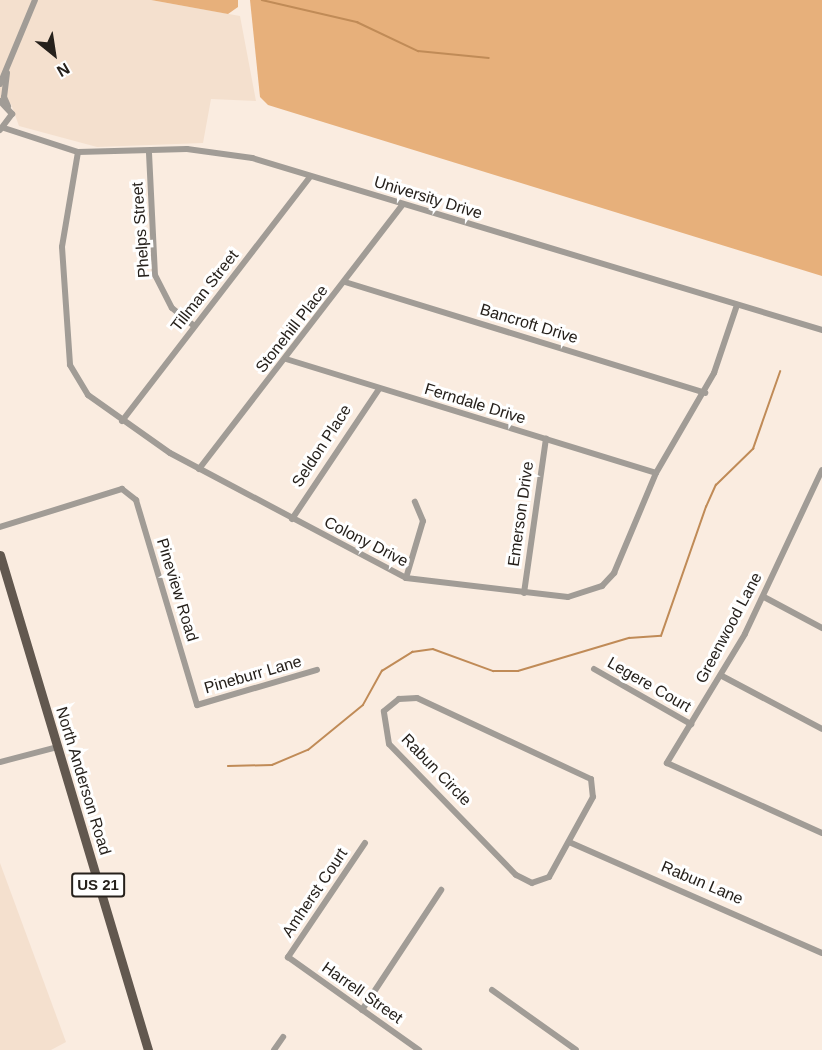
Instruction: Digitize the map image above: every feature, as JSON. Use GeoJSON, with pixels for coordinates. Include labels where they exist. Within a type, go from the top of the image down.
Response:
{"type":"FeatureCollection","features":[{"type":"Feature","properties":{"kind":"main road","name":"North Anderson Road"},"geometry":{"type":"LineString","coordinates":[[0,555],[148,1050]]}},
{"type":"Feature","properties":{"kind":"street"},"geometry":{"type":"LineString","coordinates":[[0,84],[35,0]]}},
{"type":"Feature","properties":{"kind":"street"},"geometry":{"type":"LineString","coordinates":[[8,63],[4,97],[11,119],[20,133]]}},
{"type":"Feature","properties":{"kind":"street"},"geometry":{"type":"LineString","coordinates":[[0,101],[8,106]]}},
{"type":"Feature","properties":{"kind":"street"},"geometry":{"type":"LineString","coordinates":[[2,129],[11,119]]}},
{"type":"Feature","properties":{"kind":"street","name":"University Drive"},"geometry":{"type":"LineString","coordinates":[[2,129],[78,152],[230,153],[822,330]]}},
{"type":"Feature","properties":{"kind":"street","name":"Colony Drive"},"geometry":{"type":"LineString","coordinates":[[78,152],[62,247],[70,365],[88,395],[122,421],[200,469],[406,578],[524,594],[568,597],[602,586],[614,573],[656,473],[705,393],[737,304]]}},
{"type":"Feature","properties":{"kind":"street","name":"Phelps Street"},"geometry":{"type":"LineString","coordinates":[[149,153],[155,275],[172,308],[194,326]]}},
{"type":"Feature","properties":{"kind":"street","name":"Tillman Street"},"geometry":{"type":"LineString","coordinates":[[122,421],[310,177]]}},
{"type":"Feature","properties":{"kind":"street","name":"Stonehill Place"},"geometry":{"type":"LineString","coordinates":[[200,469],[403,204]]}},
{"type":"Feature","properties":{"kind":"street","name":"Bancroft Drive"},"geometry":{"type":"LineString","coordinates":[[345,282],[705,393]]}},
{"type":"Feature","properties":{"kind":"street","name":"Ferndale Drive"},"geometry":{"type":"LineString","coordinates":[[286,359],[656,473]]}},
{"type":"Feature","properties":{"kind":"street","name":"Seldon Place"},"geometry":{"type":"LineString","coordinates":[[292,519],[336,446],[379,389]]}},
{"type":"Feature","properties":{"kind":"street","name":"Emerson Drive"},"geometry":{"type":"LineString","coordinates":[[524,594],[546,439]]}},
{"type":"Feature","properties":{"kind":"street","name":"Greenwood Lane"},"geometry":{"type":"LineString","coordinates":[[822,470],[792,525],[764,597],[722,676],[667,762],[822,833]]}},
{"type":"Feature","properties":{"kind":"street","name":"Pineview Road"},"geometry":{"type":"LineString","coordinates":[[0,527],[122,489],[136,500],[197,705]]}},
{"type":"Feature","properties":{"kind":"street"},"geometry":{"type":"LineString","coordinates":[[406,578],[423,521],[415,502]]}},
{"type":"Feature","properties":{"kind":"street"},"geometry":{"type":"LineString","coordinates":[[764,597],[822,628]]}},
{"type":"Feature","properties":{"kind":"street","name":"Legere Court"},"geometry":{"type":"LineString","coordinates":[[594,669],[691,724]]}},
{"type":"Feature","properties":{"kind":"street","name":"Pineburr Lane"},"geometry":{"type":"LineString","coordinates":[[197,705],[317,670]]}},
{"type":"Feature","properties":{"kind":"street"},"geometry":{"type":"LineString","coordinates":[[722,676],[822,729]]}},
{"type":"Feature","properties":{"kind":"street","name":"Rabun Circle"},"geometry":{"type":"LineString","coordinates":[[417,698],[591,779],[593,797],[569,842],[549,877],[532,883],[516,875],[388,744],[384,711],[399,699],[417,698]]}},
{"type":"Feature","properties":{"kind":"street"},"geometry":{"type":"LineString","coordinates":[[0,762],[57,747]]}},
{"type":"Feature","properties":{"kind":"street","name":"Rabun Lane"},"geometry":{"type":"LineString","coordinates":[[569,842],[822,953]]}},
{"type":"Feature","properties":{"kind":"street","name":"Amherst Court"},"geometry":{"type":"LineString","coordinates":[[288,957],[364,843]]}},
{"type":"Feature","properties":{"kind":"street"},"geometry":{"type":"LineString","coordinates":[[362,1010],[441,890]]}},
{"type":"Feature","properties":{"kind":"street","name":"Harrell Street"},"geometry":{"type":"LineString","coordinates":[[288,957],[419,1050]]}},
{"type":"Feature","properties":{"kind":"street"},"geometry":{"type":"LineString","coordinates":[[492,990],[576,1050]]}},
{"type":"Feature","properties":{"kind":"street"},"geometry":{"type":"LineString","coordinates":[[274,1050],[283,1037]]}},
{"type":"Feature","properties":{"kind":"shaded area"},"geometry":{"type":"Polygon","coordinates":[[[0,0],[151,0],[240,16],[256,101],[211,99],[203,143],[97,147],[19,126],[11,104],[0,98],[0,0]]]}},
{"type":"Feature","properties":{"kind":"shaded area"},"geometry":{"type":"Polygon","coordinates":[[[151,0],[238,0],[238,7],[228,14],[151,0]]]}},
{"type":"Feature","properties":{"kind":"shaded area"},"geometry":{"type":"Polygon","coordinates":[[[250,0],[822,0],[822,276],[268,105],[260,97],[250,0]]]}},
{"type":"Feature","properties":{"kind":"shaded area"},"geometry":{"type":"Polygon","coordinates":[[[0,863],[66,1042],[51,1050],[0,1050],[0,863]]]}},
{"type":"Feature","properties":{"kind":"waterway"},"geometry":{"type":"LineString","coordinates":[[262,0],[357,22],[418,51],[489,58]]}},
{"type":"Feature","properties":{"kind":"waterway"},"geometry":{"type":"LineString","coordinates":[[228,766],[272,765],[308,750],[363,705],[382,671],[412,652],[433,649],[493,671],[518,671],[629,638],[661,636],[706,507],[716,485],[753,449],[780,372]]}}]}
